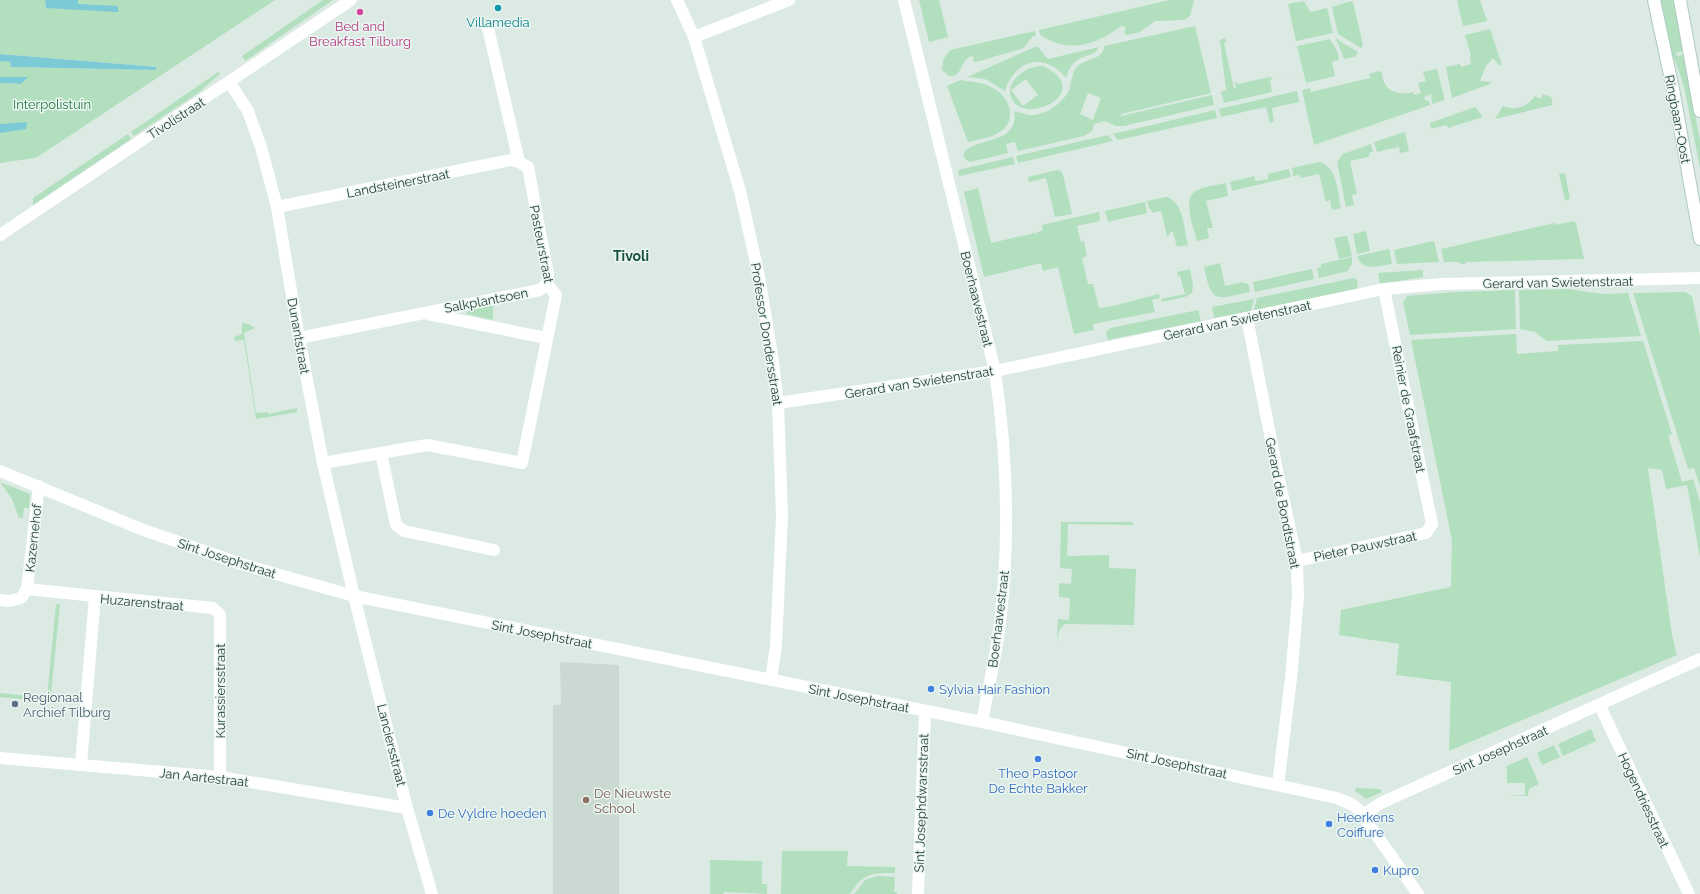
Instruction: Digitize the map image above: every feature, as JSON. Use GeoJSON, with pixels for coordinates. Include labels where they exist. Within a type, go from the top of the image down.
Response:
{"type":"FeatureCollection","features":[{"type":"Feature","properties":{"kind":"street","name":"Tivolistraat"},"geometry":{"type":"LineString","coordinates":[[0,235],[230,83],[351,0]]}},
{"type":"Feature","properties":{"kind":"street","name":"Professor Dondersstraat"},"geometry":{"type":"LineString","coordinates":[[677,0],[694,37],[740,191],[759,276],[778,403],[782,516],[776,646],[771,680]]}},
{"type":"Feature","properties":{"kind":"street"},"geometry":{"type":"LineString","coordinates":[[694,37],[789,0]]}},
{"type":"Feature","properties":{"kind":"street","name":"Boerhaavestraat"},"geometry":{"type":"LineString","coordinates":[[904,0],[995,371],[1004,443],[1005,556],[1000,623],[982,722]]}},
{"type":"Feature","properties":{"kind":"street","name":"Ringbaan-Oost"},"geometry":{"type":"LineString","coordinates":[[1654,0],[1673,89],[1700,239]]}},
{"type":"Feature","properties":{"kind":"street","name":"Ringbaan-Oost"},"geometry":{"type":"LineString","coordinates":[[1680,0],[1700,111]]}},
{"type":"Feature","properties":{"kind":"street","name":"Pasteurstraat"},"geometry":{"type":"LineString","coordinates":[[381,453],[428,445],[522,463],[546,338],[556,295],[547,284],[548,275],[528,167],[519,162],[488,28]]}},
{"type":"Feature","properties":{"kind":"street","name":"Dunantstraat"},"geometry":{"type":"LineString","coordinates":[[230,83],[248,111],[261,147],[277,207],[299,338],[323,463],[354,596]]}},
{"type":"Feature","properties":{"kind":"street","name":"Landsteinerstraat"},"geometry":{"type":"LineString","coordinates":[[277,207],[511,160],[519,162]]}},
{"type":"Feature","properties":{"kind":"street","name":"Gerard van Swietenstraat"},"geometry":{"type":"LineString","coordinates":[[778,403],[995,371],[1384,289],[1443,284],[1700,278]]}},
{"type":"Feature","properties":{"kind":"street","name":"Salkplantsoen"},"geometry":{"type":"LineString","coordinates":[[299,338],[422,312],[540,290],[547,284]]}},
{"type":"Feature","properties":{"kind":"street","name":"Reinier de Graafstraat"},"geometry":{"type":"LineString","coordinates":[[1384,289],[1432,524],[1430,529]]}},
{"type":"Feature","properties":{"kind":"street","name":"Salkplantsoen"},"geometry":{"type":"LineString","coordinates":[[422,312],[546,338]]}},
{"type":"Feature","properties":{"kind":"street","name":"Gerard de Bondtstraat"},"geometry":{"type":"LineString","coordinates":[[1246,318],[1297,561],[1298,597],[1291,678],[1278,785]]}},
{"type":"Feature","properties":{"kind":"street"},"geometry":{"type":"LineString","coordinates":[[323,463],[381,453],[396,525],[404,531],[494,550]]}},
{"type":"Feature","properties":{"kind":"street","name":"Sint Josephstraat"},"geometry":{"type":"LineString","coordinates":[[0,471],[141,528],[241,564],[354,596],[982,722],[1278,785],[1337,798],[1353,805],[1363,815],[1381,803],[1700,660]]}},
{"type":"Feature","properties":{"kind":"street","name":"Kazernehof"},"geometry":{"type":"LineString","coordinates":[[0,600],[9,601],[21,598],[27,589],[39,486]]}},
{"type":"Feature","properties":{"kind":"street","name":"Pieter Pauwstraat"},"geometry":{"type":"LineString","coordinates":[[1297,561],[1426,533],[1430,529]]}},
{"type":"Feature","properties":{"kind":"street","name":"Kazernehof"},"geometry":{"type":"LineString","coordinates":[[27,589],[95,596]]}},
{"type":"Feature","properties":{"kind":"street","name":"Huzarenstraat"},"geometry":{"type":"LineString","coordinates":[[81,765],[95,596],[213,608]]}},
{"type":"Feature","properties":{"kind":"street","name":"Lanciersstraat"},"geometry":{"type":"LineString","coordinates":[[354,596],[408,808],[432,894]]}},
{"type":"Feature","properties":{"kind":"street","name":"Kurassiersstraat"},"geometry":{"type":"LineString","coordinates":[[213,608],[220,615],[220,777]]}},
{"type":"Feature","properties":{"kind":"street","name":"Hogendriesstraat"},"geometry":{"type":"LineString","coordinates":[[1600,706],[1689,894]]}},
{"type":"Feature","properties":{"kind":"street","name":"Sint Josephdwarsstraat"},"geometry":{"type":"LineString","coordinates":[[918,894],[925,711]]}},
{"type":"Feature","properties":{"kind":"street","name":"Jan Aartestraat"},"geometry":{"type":"LineString","coordinates":[[0,758],[220,777],[408,808]]}},
{"type":"Feature","properties":{"kind":"street"},"geometry":{"type":"LineString","coordinates":[[1363,815],[1418,894]]}},
{"type":"Feature","properties":{"kind":"shaded area","name":"De Nieuwste School"},"geometry":{"type":"Polygon","coordinates":[[[560,662],[619,665],[619,894],[553,894],[553,705],[561,705],[560,662]]]}},
{"type":"Feature","properties":{"kind":"green space","name":"Interpolistuin"},"geometry":{"type":"Polygon","coordinates":[[[0,0],[45,0],[46,8],[77,4],[78,0],[275,0],[42,154],[35,158],[0,163],[0,83],[21,84],[27,77],[0,77],[0,61],[10,62],[12,67],[155,70],[157,67],[0,54],[0,0]]]}},
{"type":"Feature","properties":{"kind":"green space"},"geometry":{"type":"Polygon","coordinates":[[[323,0],[333,0],[245,61],[242,56],[323,0]]]}},
{"type":"Feature","properties":{"kind":"green space"},"geometry":{"type":"Polygon","coordinates":[[[919,0],[939,0],[948,37],[929,42],[919,0]]]}},
{"type":"Feature","properties":{"kind":"green space"},"geometry":{"type":"Polygon","coordinates":[[[1170,0],[1194,0],[1190,16],[1184,20],[1155,21],[1140,32],[1127,35],[1124,33],[1126,27],[1121,26],[1100,39],[1076,46],[1057,43],[1040,35],[1039,30],[1170,0]]]}},
{"type":"Feature","properties":{"kind":"green space"},"geometry":{"type":"Polygon","coordinates":[[[1457,0],[1480,0],[1487,21],[1463,26],[1457,0]]]}},
{"type":"Feature","properties":{"kind":"green space"},"geometry":{"type":"Polygon","coordinates":[[[1660,0],[1673,0],[1683,51],[1676,53],[1677,56],[1683,55],[1700,140],[1700,168],[1684,86],[1669,44],[1660,0]]]}},
{"type":"Feature","properties":{"kind":"green space"},"geometry":{"type":"Polygon","coordinates":[[[1304,1],[1310,12],[1327,8],[1333,33],[1296,41],[1288,4],[1304,1]]]}},
{"type":"Feature","properties":{"kind":"green space"},"geometry":{"type":"Polygon","coordinates":[[[1351,1],[1353,2],[1363,45],[1361,48],[1338,34],[1332,7],[1351,1]]]}},
{"type":"Feature","properties":{"kind":"green space"},"geometry":{"type":"Polygon","coordinates":[[[1195,26],[1211,93],[1121,114],[1121,116],[1212,95],[1214,105],[1124,126],[1116,126],[1105,121],[1094,124],[1092,131],[1084,136],[1018,151],[1015,142],[1006,144],[1008,153],[970,162],[964,158],[964,153],[970,148],[977,144],[1004,135],[1010,130],[1014,122],[1014,111],[1035,115],[1047,111],[1058,104],[1069,90],[1077,67],[1084,62],[1097,57],[1103,51],[1104,46],[1195,26]],[[1088,93],[1080,114],[1093,120],[1101,98],[1088,93]]]}},
{"type":"Feature","properties":{"kind":"green space"},"geometry":{"type":"Polygon","coordinates":[[[1490,29],[1502,65],[1500,66],[1493,58],[1486,66],[1480,81],[1491,82],[1490,84],[1452,98],[1446,67],[1460,64],[1461,67],[1471,64],[1471,56],[1465,35],[1490,29]]]}},
{"type":"Feature","properties":{"kind":"green space"},"geometry":{"type":"Polygon","coordinates":[[[1035,31],[1036,35],[1032,37],[1024,48],[976,62],[973,61],[974,57],[971,56],[964,62],[959,72],[953,76],[949,76],[942,70],[943,60],[950,50],[1035,31]]]}},
{"type":"Feature","properties":{"kind":"green space"},"geometry":{"type":"Polygon","coordinates":[[[1225,38],[1226,42],[1224,43],[1234,89],[1236,88],[1235,81],[1238,84],[1292,72],[1271,77],[1272,92],[1224,103],[1221,92],[1226,90],[1220,40],[1225,38]]]}},
{"type":"Feature","properties":{"kind":"green space"},"geometry":{"type":"Polygon","coordinates":[[[1335,38],[1358,52],[1355,57],[1344,59],[1335,38]]]}},
{"type":"Feature","properties":{"kind":"green space"},"geometry":{"type":"Polygon","coordinates":[[[1330,39],[1338,53],[1339,60],[1332,62],[1335,76],[1306,83],[1297,46],[1330,39]]]}},
{"type":"Feature","properties":{"kind":"green space"},"geometry":{"type":"Polygon","coordinates":[[[1037,46],[1048,59],[1099,47],[1092,54],[1083,57],[1074,63],[1069,69],[1066,78],[1058,70],[1040,62],[1023,66],[1010,80],[1005,91],[985,79],[967,77],[1037,46]]]}},
{"type":"Feature","properties":{"kind":"green space"},"geometry":{"type":"Polygon","coordinates":[[[1037,66],[1043,66],[1058,76],[1063,86],[1060,95],[1052,103],[1040,108],[1028,109],[1018,106],[1011,97],[1010,91],[1011,85],[1019,75],[1037,66]],[[1026,79],[1011,90],[1023,106],[1038,95],[1026,79]]]}},
{"type":"Feature","properties":{"kind":"green space"},"geometry":{"type":"Polygon","coordinates":[[[1437,69],[1445,100],[1432,104],[1431,94],[1424,97],[1426,101],[1428,100],[1430,105],[1314,145],[1302,90],[1310,88],[1311,92],[1370,78],[1369,74],[1379,71],[1382,73],[1385,84],[1392,91],[1402,93],[1413,92],[1414,95],[1421,93],[1418,83],[1426,81],[1423,72],[1437,69]]]}},
{"type":"Feature","properties":{"kind":"green space"},"geometry":{"type":"Polygon","coordinates":[[[218,72],[220,74],[198,93],[134,136],[131,132],[218,72]]]}},
{"type":"Feature","properties":{"kind":"green space"},"geometry":{"type":"Polygon","coordinates":[[[960,80],[985,84],[1003,96],[1007,102],[1010,114],[1006,126],[1001,131],[990,137],[968,142],[947,86],[960,80]]]}},
{"type":"Feature","properties":{"kind":"green space"},"geometry":{"type":"Polygon","coordinates":[[[1297,91],[1299,102],[1272,108],[1274,121],[1270,123],[1266,107],[1221,117],[1219,109],[1297,91]]]}},
{"type":"Feature","properties":{"kind":"green space"},"geometry":{"type":"Polygon","coordinates":[[[1542,94],[1551,97],[1553,105],[1495,119],[1503,106],[1512,108],[1521,107],[1532,100],[1535,96],[1541,99],[1542,94]]]}},
{"type":"Feature","properties":{"kind":"green space"},"geometry":{"type":"Polygon","coordinates":[[[1475,107],[1483,117],[1448,128],[1447,125],[1431,129],[1430,123],[1475,107]]]}},
{"type":"Feature","properties":{"kind":"green space"},"geometry":{"type":"Polygon","coordinates":[[[1215,110],[1217,118],[1118,140],[1113,134],[1215,110]]]}},
{"type":"Feature","properties":{"kind":"green space"},"geometry":{"type":"Polygon","coordinates":[[[1405,132],[1409,151],[1400,153],[1399,147],[1377,152],[1374,142],[1405,132]]]}},
{"type":"Feature","properties":{"kind":"green space"},"geometry":{"type":"Polygon","coordinates":[[[128,134],[131,139],[33,205],[33,198],[128,134]]]}},
{"type":"Feature","properties":{"kind":"green space"},"geometry":{"type":"Polygon","coordinates":[[[1108,135],[1113,141],[1018,163],[1016,156],[1108,135]]]}},
{"type":"Feature","properties":{"kind":"green space"},"geometry":{"type":"Polygon","coordinates":[[[1371,144],[1373,152],[1369,153],[1369,157],[1350,161],[1357,194],[1352,195],[1354,205],[1346,207],[1337,162],[1343,154],[1371,144]]]}},
{"type":"Feature","properties":{"kind":"green space"},"geometry":{"type":"Polygon","coordinates":[[[1013,157],[1015,164],[959,176],[958,170],[1013,157]]]}},
{"type":"Feature","properties":{"kind":"green space"},"geometry":{"type":"Polygon","coordinates":[[[1319,162],[1330,168],[1333,174],[1336,181],[1341,208],[1332,210],[1330,200],[1326,202],[1319,174],[1301,178],[1300,175],[1293,176],[1292,168],[1319,162]]]}},
{"type":"Feature","properties":{"kind":"green space"},"geometry":{"type":"Polygon","coordinates":[[[1289,169],[1291,177],[1232,191],[1230,182],[1254,176],[1256,181],[1268,179],[1268,174],[1289,169]]]}},
{"type":"Feature","properties":{"kind":"green space"},"geometry":{"type":"Polygon","coordinates":[[[1057,170],[1061,171],[1063,175],[1072,214],[1055,217],[1046,178],[1029,182],[1028,177],[1057,170]]]}},
{"type":"Feature","properties":{"kind":"green space"},"geometry":{"type":"Polygon","coordinates":[[[1565,173],[1570,199],[1565,201],[1559,174],[1565,173]]]}},
{"type":"Feature","properties":{"kind":"green space"},"geometry":{"type":"Polygon","coordinates":[[[1226,183],[1228,196],[1206,201],[1213,228],[1207,228],[1209,238],[1197,241],[1191,221],[1189,206],[1192,194],[1200,189],[1226,183]]]}},
{"type":"Feature","properties":{"kind":"green space"},"geometry":{"type":"Polygon","coordinates":[[[978,188],[991,243],[1035,233],[1036,236],[1036,233],[1043,230],[1042,225],[1099,212],[1100,221],[1077,226],[1081,242],[1084,241],[1087,256],[1082,258],[1088,284],[1093,284],[1099,308],[1113,306],[1159,294],[1160,298],[1152,300],[1155,312],[1093,324],[1094,330],[1074,334],[1058,267],[1043,271],[1041,263],[984,277],[964,192],[978,188]]]}},
{"type":"Feature","properties":{"kind":"green space"},"geometry":{"type":"Polygon","coordinates":[[[1166,197],[1172,200],[1180,210],[1188,245],[1177,247],[1173,232],[1170,232],[1170,235],[1167,236],[1161,211],[1152,213],[1151,209],[1149,209],[1147,201],[1166,197]]]}},
{"type":"Feature","properties":{"kind":"green space"},"geometry":{"type":"Polygon","coordinates":[[[1145,202],[1147,213],[1108,222],[1105,211],[1145,202]]]}},
{"type":"Feature","properties":{"kind":"green space"},"geometry":{"type":"Polygon","coordinates":[[[1573,221],[1576,223],[1584,259],[1466,262],[1465,264],[1460,264],[1460,262],[1444,262],[1441,249],[1555,223],[1556,225],[1573,221]]]}},
{"type":"Feature","properties":{"kind":"green space"},"geometry":{"type":"Polygon","coordinates":[[[1366,231],[1370,251],[1357,254],[1353,234],[1366,231]]]}},
{"type":"Feature","properties":{"kind":"green space"},"geometry":{"type":"Polygon","coordinates":[[[1347,236],[1352,256],[1339,259],[1334,238],[1347,236]]]}},
{"type":"Feature","properties":{"kind":"green space"},"geometry":{"type":"Polygon","coordinates":[[[1434,241],[1439,262],[1397,264],[1394,250],[1434,241]]]}},
{"type":"Feature","properties":{"kind":"green space"},"geometry":{"type":"Polygon","coordinates":[[[1389,249],[1392,264],[1372,267],[1367,266],[1363,265],[1357,256],[1389,249]]]}},
{"type":"Feature","properties":{"kind":"green space"},"geometry":{"type":"Polygon","coordinates":[[[1352,257],[1352,264],[1348,271],[1319,278],[1317,268],[1321,267],[1321,264],[1352,257]]]}},
{"type":"Feature","properties":{"kind":"green space"},"geometry":{"type":"Polygon","coordinates":[[[1220,263],[1225,286],[1243,282],[1244,284],[1248,283],[1250,292],[1223,297],[1217,296],[1213,293],[1204,267],[1220,263]]]}},
{"type":"Feature","properties":{"kind":"green space"},"geometry":{"type":"Polygon","coordinates":[[[1190,269],[1193,285],[1192,293],[1185,297],[1162,302],[1161,299],[1185,294],[1180,276],[1178,276],[1177,272],[1190,269]]]}},
{"type":"Feature","properties":{"kind":"green space"},"geometry":{"type":"Polygon","coordinates":[[[1312,269],[1314,279],[1255,292],[1253,282],[1312,269]]]}},
{"type":"Feature","properties":{"kind":"green space"},"geometry":{"type":"Polygon","coordinates":[[[1423,270],[1423,277],[1380,284],[1378,273],[1423,270]]]}},
{"type":"Feature","properties":{"kind":"green space"},"geometry":{"type":"Polygon","coordinates":[[[1354,278],[1357,280],[1358,289],[1254,310],[1257,298],[1354,278]]]}},
{"type":"Feature","properties":{"kind":"green space"},"geometry":{"type":"Polygon","coordinates":[[[1568,289],[1603,294],[1628,293],[1641,336],[1547,341],[1535,332],[1520,329],[1519,290],[1568,289]]]}},
{"type":"Feature","properties":{"kind":"green space"},"geometry":{"type":"Polygon","coordinates":[[[1515,290],[1516,329],[1410,335],[1403,302],[1407,296],[1455,292],[1515,290]]]}},
{"type":"Feature","properties":{"kind":"green space"},"geometry":{"type":"Polygon","coordinates":[[[1685,292],[1692,296],[1700,336],[1700,486],[1694,468],[1688,469],[1633,293],[1685,292]]]}},
{"type":"Feature","properties":{"kind":"green space"},"geometry":{"type":"Polygon","coordinates":[[[1254,299],[1251,311],[1214,318],[1212,307],[1254,299]]]}},
{"type":"Feature","properties":{"kind":"green space"},"geometry":{"type":"Polygon","coordinates":[[[493,304],[493,320],[467,314],[468,309],[493,304]]]}},
{"type":"Feature","properties":{"kind":"green space"},"geometry":{"type":"Polygon","coordinates":[[[1198,310],[1201,321],[1108,340],[1106,332],[1110,328],[1198,310]]]}},
{"type":"Feature","properties":{"kind":"green space"},"geometry":{"type":"Polygon","coordinates":[[[242,323],[248,324],[255,328],[244,333],[256,413],[268,412],[268,414],[297,408],[297,412],[256,419],[244,340],[235,341],[234,337],[242,334],[242,323]]]}},
{"type":"Feature","properties":{"kind":"green space"},"geometry":{"type":"Polygon","coordinates":[[[1516,334],[1517,354],[1558,351],[1558,345],[1643,341],[1672,434],[1668,435],[1682,482],[1693,479],[1700,502],[1700,557],[1687,485],[1666,489],[1662,470],[1648,468],[1672,635],[1677,655],[1449,751],[1451,682],[1396,675],[1399,644],[1339,635],[1341,610],[1451,587],[1452,540],[1411,340],[1516,334]]]}},
{"type":"Feature","properties":{"kind":"green space"},"geometry":{"type":"Polygon","coordinates":[[[0,482],[30,494],[29,508],[24,508],[23,518],[19,518],[12,499],[0,482]]]}},
{"type":"Feature","properties":{"kind":"green space"},"geometry":{"type":"Polygon","coordinates":[[[1061,522],[1133,522],[1133,525],[1068,524],[1067,556],[1109,555],[1109,568],[1136,569],[1134,625],[1065,624],[1059,630],[1057,641],[1058,619],[1069,620],[1070,598],[1059,597],[1059,583],[1071,584],[1072,569],[1060,568],[1061,522]]]}},
{"type":"Feature","properties":{"kind":"green space"},"geometry":{"type":"Polygon","coordinates":[[[56,604],[60,605],[50,702],[0,697],[0,693],[47,698],[56,604]]]}},
{"type":"Feature","properties":{"kind":"green space"},"geometry":{"type":"Polygon","coordinates":[[[1591,729],[1596,741],[1563,756],[1558,744],[1591,729]]]}},
{"type":"Feature","properties":{"kind":"green space"},"geometry":{"type":"Polygon","coordinates":[[[1554,745],[1560,757],[1542,765],[1537,753],[1554,745]]]}},
{"type":"Feature","properties":{"kind":"green space"},"geometry":{"type":"Polygon","coordinates":[[[1527,757],[1539,784],[1529,789],[1528,796],[1504,796],[1525,795],[1525,783],[1507,783],[1507,768],[1505,767],[1527,757]]]}},
{"type":"Feature","properties":{"kind":"green space"},"geometry":{"type":"Polygon","coordinates":[[[1356,788],[1380,789],[1382,792],[1366,799],[1355,791],[1356,788]]]}},
{"type":"Feature","properties":{"kind":"green space"},"geometry":{"type":"Polygon","coordinates":[[[782,851],[848,851],[847,866],[895,867],[895,873],[879,873],[868,876],[859,882],[850,894],[781,894],[782,851]]]}},
{"type":"Feature","properties":{"kind":"green space"},"geometry":{"type":"Polygon","coordinates":[[[710,860],[762,861],[762,884],[767,884],[767,894],[724,892],[723,894],[710,894],[710,860]]]}},
{"type":"Feature","properties":{"kind":"green space"},"geometry":{"type":"Polygon","coordinates":[[[878,876],[895,877],[894,892],[897,892],[897,894],[854,894],[865,880],[878,876]]]}},
{"type":"Feature","properties":{"kind":"water"},"geometry":{"type":"Polygon","coordinates":[[[45,0],[78,0],[78,4],[118,6],[118,12],[46,8],[45,0]]]}},
{"type":"Feature","properties":{"kind":"water"},"geometry":{"type":"Polygon","coordinates":[[[0,54],[157,67],[155,70],[11,67],[10,62],[0,61],[0,54]]]}},
{"type":"Feature","properties":{"kind":"water"},"geometry":{"type":"Polygon","coordinates":[[[0,77],[28,77],[21,84],[0,83],[0,77]]]}},
{"type":"Feature","properties":{"kind":"water"},"geometry":{"type":"Polygon","coordinates":[[[27,122],[26,129],[0,133],[0,124],[27,122]]]}},
{"type":"Feature","properties":{"kind":"place","name":"Villamedia"},"geometry":{"type":"Point","coordinates":[498,8]}},
{"type":"Feature","properties":{"kind":"place","name":"Bed and Breakfast Tilburg"},"geometry":{"type":"Point","coordinates":[360,12]}},
{"type":"Feature","properties":{"kind":"place","name":"Sylvia Hair Fashion"},"geometry":{"type":"Point","coordinates":[931,689]}},
{"type":"Feature","properties":{"kind":"place","name":"Regionaal Archief Tilburg"},"geometry":{"type":"Point","coordinates":[15,704]}},
{"type":"Feature","properties":{"kind":"place","name":"Theo Pastoor De Echte Bakker"},"geometry":{"type":"Point","coordinates":[1038,759]}},
{"type":"Feature","properties":{"kind":"place","name":"De Nieuwste School"},"geometry":{"type":"Point","coordinates":[586,800]}},
{"type":"Feature","properties":{"kind":"place","name":"De Vyldre hoeden"},"geometry":{"type":"Point","coordinates":[430,813]}},
{"type":"Feature","properties":{"kind":"place","name":"Heerkens Coiffure"},"geometry":{"type":"Point","coordinates":[1329,824]}},
{"type":"Feature","properties":{"kind":"place","name":"Kupro"},"geometry":{"type":"Point","coordinates":[1375,870]}},
{"type":"Feature","properties":{"kind":"district","name":"Tivoli"},"geometry":{"type":"Point","coordinates":[631,256]}}]}
